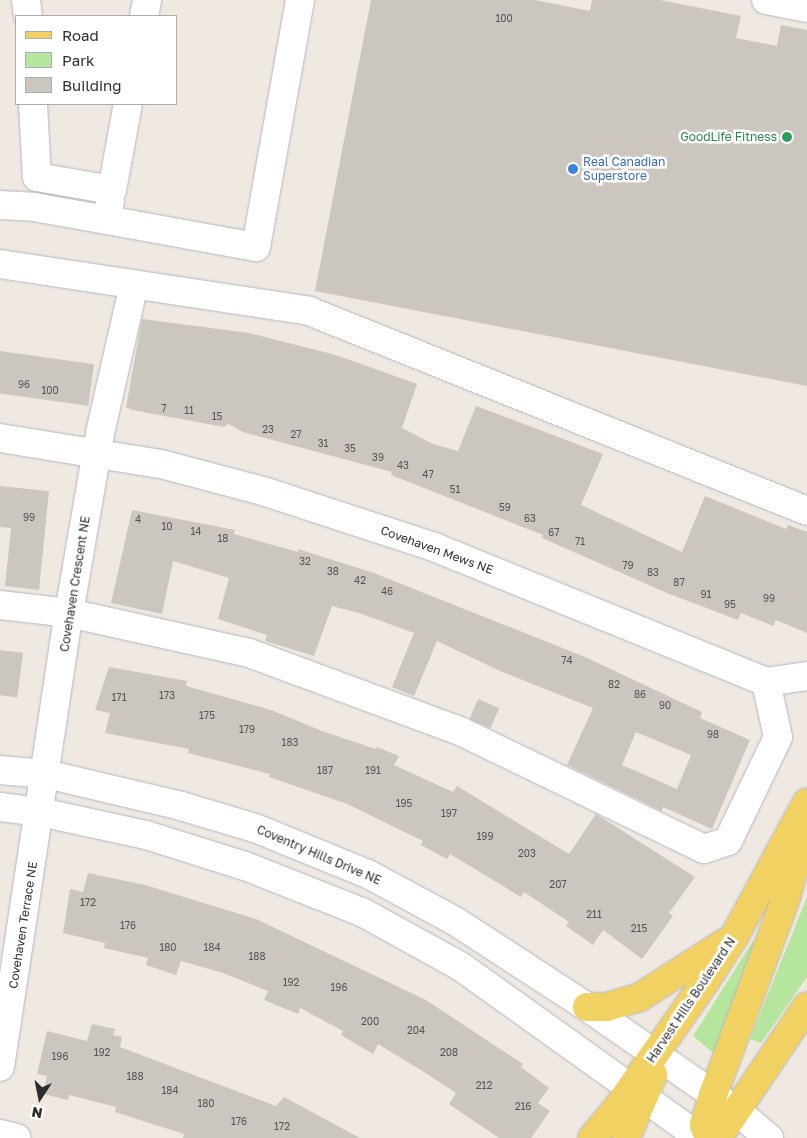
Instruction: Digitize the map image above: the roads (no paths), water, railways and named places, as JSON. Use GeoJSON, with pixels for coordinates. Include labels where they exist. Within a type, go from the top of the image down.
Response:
{"type":"FeatureCollection","features":[{"type":"Feature","properties":{"kind":"main road","name":"Harvest Hills Boulevard N"},"geometry":{"type":"LineString","coordinates":[[654,1054],[734,937],[807,802]]}},
{"type":"Feature","properties":{"kind":"main road"},"geometry":{"type":"LineString","coordinates":[[709,1138],[704,1125],[713,1095],[786,898],[807,820]]}},
{"type":"Feature","properties":{"kind":"main road"},"geometry":{"type":"LineString","coordinates":[[587,1008],[606,1007],[640,997],[734,937]]}},
{"type":"Feature","properties":{"kind":"main road"},"geometry":{"type":"LineString","coordinates":[[718,1138],[807,1006]]}},
{"type":"Feature","properties":{"kind":"main road"},"geometry":{"type":"LineString","coordinates":[[592,1138],[637,1094],[653,1075],[654,1054]]}},
{"type":"Feature","properties":{"kind":"main road"},"geometry":{"type":"LineString","coordinates":[[626,1138],[637,1094]]}},
{"type":"Feature","properties":{"kind":"street"},"geometry":{"type":"LineString","coordinates":[[26,0],[28,15]]}},
{"type":"Feature","properties":{"kind":"street"},"geometry":{"type":"LineString","coordinates":[[144,15],[147,0]]}},
{"type":"Feature","properties":{"kind":"street"},"geometry":{"type":"LineString","coordinates":[[0,205],[34,207],[256,247],[300,0]]}},
{"type":"Feature","properties":{"kind":"street"},"geometry":{"type":"LineString","coordinates":[[766,0],[807,8]]}},
{"type":"Feature","properties":{"kind":"street"},"geometry":{"type":"LineString","coordinates":[[33,105],[37,177],[34,207]]}},
{"type":"Feature","properties":{"kind":"street"},"geometry":{"type":"LineString","coordinates":[[107,220],[128,105]]}},
{"type":"Feature","properties":{"kind":"street"},"geometry":{"type":"LineString","coordinates":[[37,177],[112,190]]}},
{"type":"Feature","properties":{"kind":"street"},"geometry":{"type":"LineString","coordinates":[[0,264],[309,311],[807,511]]}},
{"type":"Feature","properties":{"kind":"street","name":"Covehaven Crescent NE"},"geometry":{"type":"LineString","coordinates":[[40,812],[69,613],[97,453],[134,284]]}},
{"type":"Feature","properties":{"kind":"street"},"geometry":{"type":"LineString","coordinates":[[0,438],[97,453]]}},
{"type":"Feature","properties":{"kind":"street","name":"Covehaven Mews NE"},"geometry":{"type":"LineString","coordinates":[[97,453],[161,464],[266,492],[434,547],[766,682]]}},
{"type":"Feature","properties":{"kind":"street"},"geometry":{"type":"LineString","coordinates":[[0,605],[69,613],[249,653],[462,732],[704,849],[728,841],[778,737],[766,682],[807,676]]}},
{"type":"Feature","properties":{"kind":"street","name":"Coventry Hills Drive NE"},"geometry":{"type":"LineString","coordinates":[[0,770],[46,774],[181,806],[255,828],[368,874],[455,921],[654,1054],[713,1095],[769,1138]]}},
{"type":"Feature","properties":{"kind":"street"},"geometry":{"type":"LineString","coordinates":[[0,807],[40,812],[146,835],[245,866],[362,912],[460,966],[531,1014],[637,1094],[700,1138]]}},
{"type":"Feature","properties":{"kind":"street","name":"Covehaven Terrace NE"},"geometry":{"type":"LineString","coordinates":[[0,1067],[40,812]]}},
{"type":"Feature","properties":{"kind":"street"},"geometry":{"type":"LineString","coordinates":[[0,1134],[17,1138]]}},
{"type":"Feature","properties":{"kind":"place","name":"GoodLife Fitness"},"geometry":{"type":"Point","coordinates":[787,137]}},
{"type":"Feature","properties":{"kind":"place","name":"Real Canadian Superstore"},"geometry":{"type":"Point","coordinates":[573,169]}}]}
